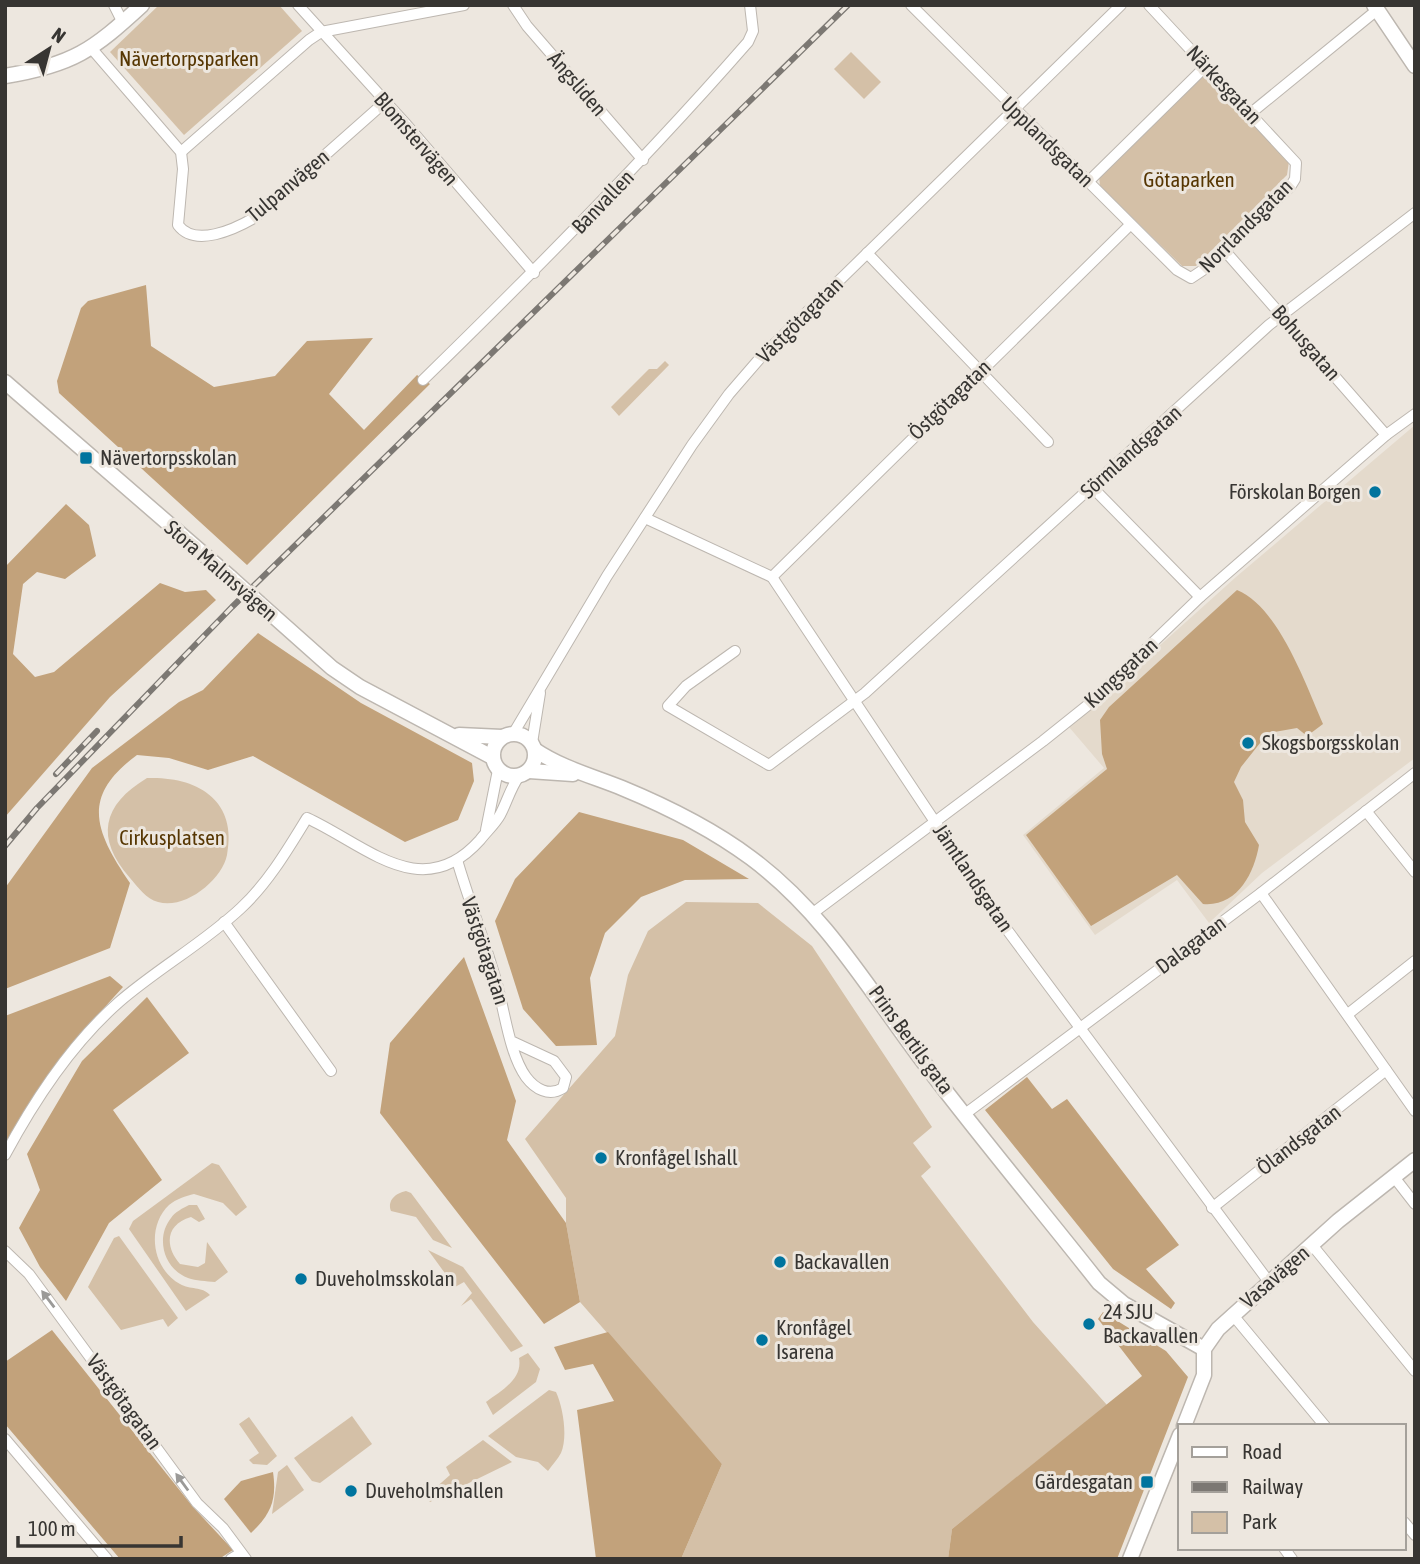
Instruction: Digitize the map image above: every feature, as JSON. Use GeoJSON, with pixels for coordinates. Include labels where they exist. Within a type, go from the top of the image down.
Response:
{"type":"FeatureCollection","features":[{"type":"Feature","properties":{"kind":"street"},"geometry":{"type":"LineString","coordinates":[[114,5],[123,23]]}},
{"type":"Feature","properties":{"kind":"street"},"geometry":{"type":"LineString","coordinates":[[5,76],[39,70],[92,50],[142,5]]}},
{"type":"Feature","properties":{"kind":"street","name":"Blomstervägen"},"geometry":{"type":"LineString","coordinates":[[298,5],[534,273]]}},
{"type":"Feature","properties":{"kind":"street"},"geometry":{"type":"LineString","coordinates":[[92,50],[181,152],[321,32],[464,5]]}},
{"type":"Feature","properties":{"kind":"street","name":"Ängsliden"},"geometry":{"type":"LineString","coordinates":[[513,5],[527,26],[643,160]]}},
{"type":"Feature","properties":{"kind":"street","name":"Banvallen"},"geometry":{"type":"LineString","coordinates":[[423,380],[534,273],[643,160],[748,41],[753,31],[750,5]]}},
{"type":"Feature","properties":{"kind":"street","name":"Upplandsgatan"},"geometry":{"type":"LineString","coordinates":[[911,5],[1014,111],[1185,276]]}},
{"type":"Feature","properties":{"kind":"street","name":"Västgötagatan"},"geometry":{"type":"LineString","coordinates":[[507,735],[542,686],[645,518],[729,394],[761,357],[1121,5]]}},
{"type":"Feature","properties":{"kind":"street","name":"Närkesgatan"},"geometry":{"type":"LineString","coordinates":[[1149,5],[1297,165]]}},
{"type":"Feature","properties":{"kind":"street"},"geometry":{"type":"LineString","coordinates":[[1251,113],[1376,8],[1414,62]]}},
{"type":"Feature","properties":{"kind":"street"},"geometry":{"type":"LineString","coordinates":[[1088,182],[1206,66]]}},
{"type":"Feature","properties":{"kind":"street","name":"Tulpanvägen"},"geometry":{"type":"LineString","coordinates":[[181,152],[183,169],[178,225],[183,232],[214,234],[233,229],[254,218],[386,102]]}},
{"type":"Feature","properties":{"kind":"street","name":"Norrlandsgatan"},"geometry":{"type":"LineString","coordinates":[[1185,276],[1191,278],[1199,273],[1225,251],[1290,187],[1295,180],[1297,165]]}},
{"type":"Feature","properties":{"kind":"street","name":"Sörmlandsgatan"},"geometry":{"type":"LineString","coordinates":[[736,651],[686,686],[668,706],[769,765],[855,701],[1282,315],[1415,213]]}},
{"type":"Feature","properties":{"kind":"street","name":"Östgötagatan"},"geometry":{"type":"LineString","coordinates":[[772,577],[1130,225]]}},
{"type":"Feature","properties":{"kind":"street","name":"Bohusgatan"},"geometry":{"type":"LineString","coordinates":[[1225,251],[1385,435]]}},
{"type":"Feature","properties":{"kind":"street"},"geometry":{"type":"LineString","coordinates":[[867,253],[1048,442]]}},
{"type":"Feature","properties":{"kind":"street","name":"Stora Malmsvägen"},"geometry":{"type":"LineString","coordinates":[[5,382],[332,668],[397,709],[454,735],[495,763]]}},
{"type":"Feature","properties":{"kind":"street","name":"Kungsgatan"},"geometry":{"type":"LineString","coordinates":[[813,913],[1088,705],[1200,597],[1385,435],[1415,414]]}},
{"type":"Feature","properties":{"kind":"street"},"geometry":{"type":"LineString","coordinates":[[1092,487],[1200,597]]}},
{"type":"Feature","properties":{"kind":"street"},"geometry":{"type":"LineString","coordinates":[[645,518],[772,577]]}},
{"type":"Feature","properties":{"kind":"street","name":"Jämtlandsgatan"},"geometry":{"type":"LineString","coordinates":[[772,577],[1005,927],[1269,1282]]}},
{"type":"Feature","properties":{"kind":"street","name":"Västgötagatan"},"geometry":{"type":"LineString","coordinates":[[533,747],[542,686]]}},
{"type":"Feature","properties":{"kind":"street","name":"Stora Malmsvägen"},"geometry":{"type":"LineString","coordinates":[[454,735],[507,735]]}},
{"type":"Feature","properties":{"kind":"street"},"geometry":{"type":"LineString","coordinates":[[5,1155],[28,1114],[82,1040],[146,980],[224,922],[264,881],[307,818],[407,869],[436,869],[457,860],[485,834],[500,816],[524,773],[535,761],[533,747],[522,735],[507,735],[494,748],[495,763],[485,834]]}},
{"type":"Feature","properties":{"kind":"street","name":"Prins Bertils gata"},"geometry":{"type":"LineString","coordinates":[[533,747],[583,774],[656,802],[726,840],[780,881],[844,949],[972,1127],[1103,1287],[1152,1321],[1204,1349]]}},
{"type":"Feature","properties":{"kind":"street"},"geometry":{"type":"LineString","coordinates":[[495,763],[506,775],[524,773]]}},
{"type":"Feature","properties":{"kind":"street","name":"Prins Bertils gata"},"geometry":{"type":"LineString","coordinates":[[524,773],[583,774]]}},
{"type":"Feature","properties":{"kind":"street","name":"Dalagatan"},"geometry":{"type":"LineString","coordinates":[[965,1114],[1261,893],[1415,773]]}},
{"type":"Feature","properties":{"kind":"street"},"geometry":{"type":"LineString","coordinates":[[1366,811],[1415,872]]}},
{"type":"Feature","properties":{"kind":"street","name":"Västgötagatan"},"geometry":{"type":"LineString","coordinates":[[457,860],[495,974],[513,1042],[522,1069],[532,1084],[548,1093],[563,1088],[566,1077],[560,1066],[513,1042]]}},
{"type":"Feature","properties":{"kind":"street"},"geometry":{"type":"LineString","coordinates":[[1261,893],[1415,1111]]}},
{"type":"Feature","properties":{"kind":"street"},"geometry":{"type":"LineString","coordinates":[[224,922],[331,1071]]}},
{"type":"Feature","properties":{"kind":"street"},"geometry":{"type":"LineString","coordinates":[[1348,1014],[1415,961]]}},
{"type":"Feature","properties":{"kind":"street","name":"Ölandsgatan"},"geometry":{"type":"LineString","coordinates":[[1212,1208],[1387,1070]]}},
{"type":"Feature","properties":{"kind":"street","name":"Vasavägen"},"geometry":{"type":"LineString","coordinates":[[1204,1349],[1233,1314],[1415,1160]]}},
{"type":"Feature","properties":{"kind":"street"},"geometry":{"type":"LineString","coordinates":[[1394,1177],[1415,1204]]}},
{"type":"Feature","properties":{"kind":"street"},"geometry":{"type":"LineString","coordinates":[[1312,1245],[1415,1371]]}},
{"type":"Feature","properties":{"kind":"street","name":"Västgötagatan"},"geometry":{"type":"LineString","coordinates":[[5,1251],[29,1274],[197,1503],[223,1528],[244,1556],[231,1559]]}},
{"type":"Feature","properties":{"kind":"street"},"geometry":{"type":"LineString","coordinates":[[1233,1314],[1323,1424]]}},
{"type":"Feature","properties":{"kind":"street"},"geometry":{"type":"LineString","coordinates":[[1185,1424],[1203,1375],[1204,1349]]}},
{"type":"Feature","properties":{"kind":"street"},"geometry":{"type":"LineString","coordinates":[[5,1439],[107,1559]]}},
{"type":"Feature","properties":{"kind":"street"},"geometry":{"type":"LineString","coordinates":[[1132,1558],[1178,1443]]}},
{"type":"Feature","properties":{"kind":"shaded area"},"geometry":{"type":"Polygon","coordinates":[[[146,285],[151,346],[214,387],[275,376],[307,341],[373,338],[329,394],[364,430],[417,375],[430,384],[247,565],[59,393],[57,381],[81,308],[88,301],[146,285]]]}},
{"type":"Feature","properties":{"kind":"shaded area","name":"Skogsborgsskolan"},"geometry":{"type":"Polygon","coordinates":[[[1415,425],[1415,758],[1262,873],[1209,923],[1177,880],[1095,935],[1023,835],[1104,768],[1069,727],[1236,577],[1415,425]]]}},
{"type":"Feature","properties":{"kind":"shaded area"},"geometry":{"type":"Polygon","coordinates":[[[66,504],[89,525],[96,556],[65,579],[37,572],[23,584],[13,654],[35,677],[54,672],[160,583],[185,592],[206,590],[216,600],[110,697],[5,817],[5,567],[66,504]]]}},
{"type":"Feature","properties":{"kind":"shaded area"},"geometry":{"type":"Polygon","coordinates":[[[1237,590],[1252,599],[1278,629],[1323,724],[1307,736],[1297,728],[1268,733],[1241,767],[1234,782],[1243,800],[1245,822],[1259,845],[1248,877],[1234,894],[1215,904],[1203,904],[1177,875],[1091,926],[1026,835],[1107,769],[1102,754],[1100,720],[1109,707],[1237,590]]]}},
{"type":"Feature","properties":{"kind":"shaded area"},"geometry":{"type":"Polygon","coordinates":[[[258,633],[361,703],[472,763],[474,781],[458,820],[405,842],[253,756],[208,770],[169,758],[137,755],[119,770],[107,785],[101,800],[99,815],[102,831],[108,847],[130,883],[110,948],[5,989],[5,888],[92,768],[179,702],[203,690],[258,633]]]}},
{"type":"Feature","properties":{"kind":"shaded area"},"geometry":{"type":"Polygon","coordinates":[[[579,812],[683,840],[749,879],[685,880],[641,897],[605,933],[590,978],[597,1045],[556,1046],[523,1009],[495,921],[515,879],[579,812]]]}},
{"type":"Feature","properties":{"kind":"shaded area"},"geometry":{"type":"Polygon","coordinates":[[[464,957],[516,1101],[507,1140],[566,1223],[580,1302],[544,1324],[380,1113],[390,1043],[464,957]]]}},
{"type":"Feature","properties":{"kind":"shaded area"},"geometry":{"type":"Polygon","coordinates":[[[110,976],[123,987],[59,1062],[5,1144],[5,1016],[110,976]]]}},
{"type":"Feature","properties":{"kind":"shaded area"},"geometry":{"type":"Polygon","coordinates":[[[147,997],[189,1053],[113,1110],[162,1180],[109,1223],[66,1301],[40,1267],[19,1228],[40,1190],[27,1154],[82,1061],[147,997]]]}},
{"type":"Feature","properties":{"kind":"shaded area"},"geometry":{"type":"Polygon","coordinates":[[[1027,1077],[1052,1109],[1067,1099],[1179,1245],[1146,1269],[1175,1303],[1171,1309],[1113,1269],[985,1110],[1027,1077]]]}},
{"type":"Feature","properties":{"kind":"shaded area"},"geometry":{"type":"Polygon","coordinates":[[[1103,1312],[1166,1351],[1188,1377],[1117,1559],[948,1559],[952,1529],[1142,1376],[1098,1319],[1103,1312]]]}},
{"type":"Feature","properties":{"kind":"shaded area"},"geometry":{"type":"Polygon","coordinates":[[[52,1330],[193,1507],[233,1550],[219,1559],[120,1559],[5,1424],[5,1362],[52,1330]]]}},
{"type":"Feature","properties":{"kind":"shaded area"},"geometry":{"type":"Polygon","coordinates":[[[608,1332],[722,1464],[681,1559],[596,1559],[577,1410],[614,1401],[593,1364],[565,1370],[554,1347],[608,1332]]]}},
{"type":"Feature","properties":{"kind":"shaded area"},"geometry":{"type":"Polygon","coordinates":[[[273,1472],[274,1491],[271,1506],[251,1533],[224,1499],[241,1481],[273,1472]]]}},
{"type":"Feature","properties":{"kind":"green space","name":"Nävertorpsparken"},"geometry":{"type":"Polygon","coordinates":[[[159,5],[279,5],[302,31],[184,135],[110,52],[159,5]]]}},
{"type":"Feature","properties":{"kind":"green space"},"geometry":{"type":"Polygon","coordinates":[[[851,52],[881,82],[864,99],[834,69],[851,52]]]}},
{"type":"Feature","properties":{"kind":"green space","name":"Götaparken"},"geometry":{"type":"Polygon","coordinates":[[[1206,71],[1289,161],[1287,175],[1196,266],[1182,266],[1100,186],[1099,176],[1206,71]]]}},
{"type":"Feature","properties":{"kind":"green space"},"geometry":{"type":"Polygon","coordinates":[[[665,361],[669,365],[619,416],[611,407],[649,369],[657,369],[665,361]]]}},
{"type":"Feature","properties":{"kind":"green space","name":"Cirkusplatsen"},"geometry":{"type":"Polygon","coordinates":[[[147,778],[182,781],[197,787],[210,795],[220,806],[226,819],[229,836],[224,865],[201,891],[179,902],[158,902],[146,895],[119,863],[108,836],[108,823],[120,799],[147,778]]]}},
{"type":"Feature","properties":{"kind":"green space","name":"Backavallen"},"geometry":{"type":"Polygon","coordinates":[[[686,902],[758,903],[812,946],[932,1127],[913,1143],[931,1167],[921,1176],[1033,1322],[1107,1405],[952,1529],[948,1559],[681,1559],[722,1464],[580,1302],[566,1223],[566,1198],[525,1139],[615,1036],[628,975],[648,931],[686,902]]]}},
{"type":"Feature","properties":{"kind":"green space"},"geometry":{"type":"Polygon","coordinates":[[[212,1163],[219,1165],[247,1207],[236,1216],[223,1203],[194,1194],[178,1199],[162,1214],[155,1236],[158,1258],[171,1277],[184,1286],[203,1290],[210,1295],[186,1311],[129,1229],[133,1221],[212,1163]]]}},
{"type":"Feature","properties":{"kind":"green space"},"geometry":{"type":"Polygon","coordinates":[[[406,1191],[411,1193],[452,1248],[433,1240],[416,1217],[391,1211],[393,1198],[406,1191]]]}},
{"type":"Feature","properties":{"kind":"green space"},"geometry":{"type":"Polygon","coordinates":[[[189,1205],[197,1205],[205,1219],[199,1222],[191,1217],[176,1225],[170,1236],[171,1250],[180,1264],[198,1267],[205,1263],[207,1242],[228,1272],[215,1282],[191,1279],[180,1274],[173,1268],[164,1252],[166,1226],[179,1210],[189,1205]]]}},
{"type":"Feature","properties":{"kind":"green space"},"geometry":{"type":"Polygon","coordinates":[[[119,1236],[178,1318],[168,1327],[163,1319],[121,1330],[88,1287],[114,1238],[119,1236]]]}},
{"type":"Feature","properties":{"kind":"green space"},"geometry":{"type":"Polygon","coordinates":[[[428,1250],[463,1267],[523,1346],[511,1352],[471,1299],[461,1306],[472,1293],[464,1282],[455,1287],[428,1250]]]}},
{"type":"Feature","properties":{"kind":"green space"},"geometry":{"type":"Polygon","coordinates":[[[528,1353],[540,1369],[536,1382],[493,1415],[486,1402],[510,1384],[518,1372],[519,1358],[528,1353]]]}},
{"type":"Feature","properties":{"kind":"green space"},"geometry":{"type":"Polygon","coordinates":[[[549,1390],[556,1392],[559,1398],[564,1431],[561,1453],[548,1471],[538,1462],[516,1457],[488,1436],[549,1390]]]}},
{"type":"Feature","properties":{"kind":"green space"},"geometry":{"type":"Polygon","coordinates":[[[352,1416],[372,1444],[320,1483],[312,1481],[294,1458],[352,1416]]]}},
{"type":"Feature","properties":{"kind":"green space"},"geometry":{"type":"Polygon","coordinates":[[[249,1417],[277,1456],[267,1465],[253,1464],[249,1460],[259,1453],[239,1424],[249,1417]]]}},
{"type":"Feature","properties":{"kind":"green space"},"geometry":{"type":"Polygon","coordinates":[[[483,1440],[512,1462],[430,1502],[421,1489],[425,1482],[433,1490],[450,1475],[446,1467],[483,1440]]]}},
{"type":"Feature","properties":{"kind":"green space"},"geometry":{"type":"Polygon","coordinates":[[[287,1465],[304,1490],[272,1514],[278,1472],[287,1465]]]}},
{"type":"Feature","properties":{"kind":"railway"},"geometry":{"type":"LineString","coordinates":[[5,846],[37,808],[232,607],[848,5]]}},
{"type":"Feature","properties":{"kind":"railway"},"geometry":{"type":"LineString","coordinates":[[56,774],[97,731]]}},
{"type":"Feature","properties":{"kind":"place","name":"Nävertorpsskolan"},"geometry":{"type":"Point","coordinates":[86,458]}},
{"type":"Feature","properties":{"kind":"place","name":"Förskolan Borgen"},"geometry":{"type":"Point","coordinates":[1375,492]}},
{"type":"Feature","properties":{"kind":"place","name":"Skogsborgsskolan"},"geometry":{"type":"Point","coordinates":[1248,743]}},
{"type":"Feature","properties":{"kind":"place","name":"Kronfågel Ishall"},"geometry":{"type":"Point","coordinates":[601,1158]}},
{"type":"Feature","properties":{"kind":"place","name":"Backavallen"},"geometry":{"type":"Point","coordinates":[780,1262]}},
{"type":"Feature","properties":{"kind":"place","name":"Duveholmsskolan"},"geometry":{"type":"Point","coordinates":[301,1279]}},
{"type":"Feature","properties":{"kind":"place","name":"24 SJU Backavallen"},"geometry":{"type":"Point","coordinates":[1089,1324]}},
{"type":"Feature","properties":{"kind":"place","name":"Kronfågel Isarena"},"geometry":{"type":"Point","coordinates":[762,1340]}},
{"type":"Feature","properties":{"kind":"place","name":"Gärdesgatan"},"geometry":{"type":"Point","coordinates":[1147,1482]}},
{"type":"Feature","properties":{"kind":"place","name":"Duveholmshallen"},"geometry":{"type":"Point","coordinates":[351,1491]}}]}
